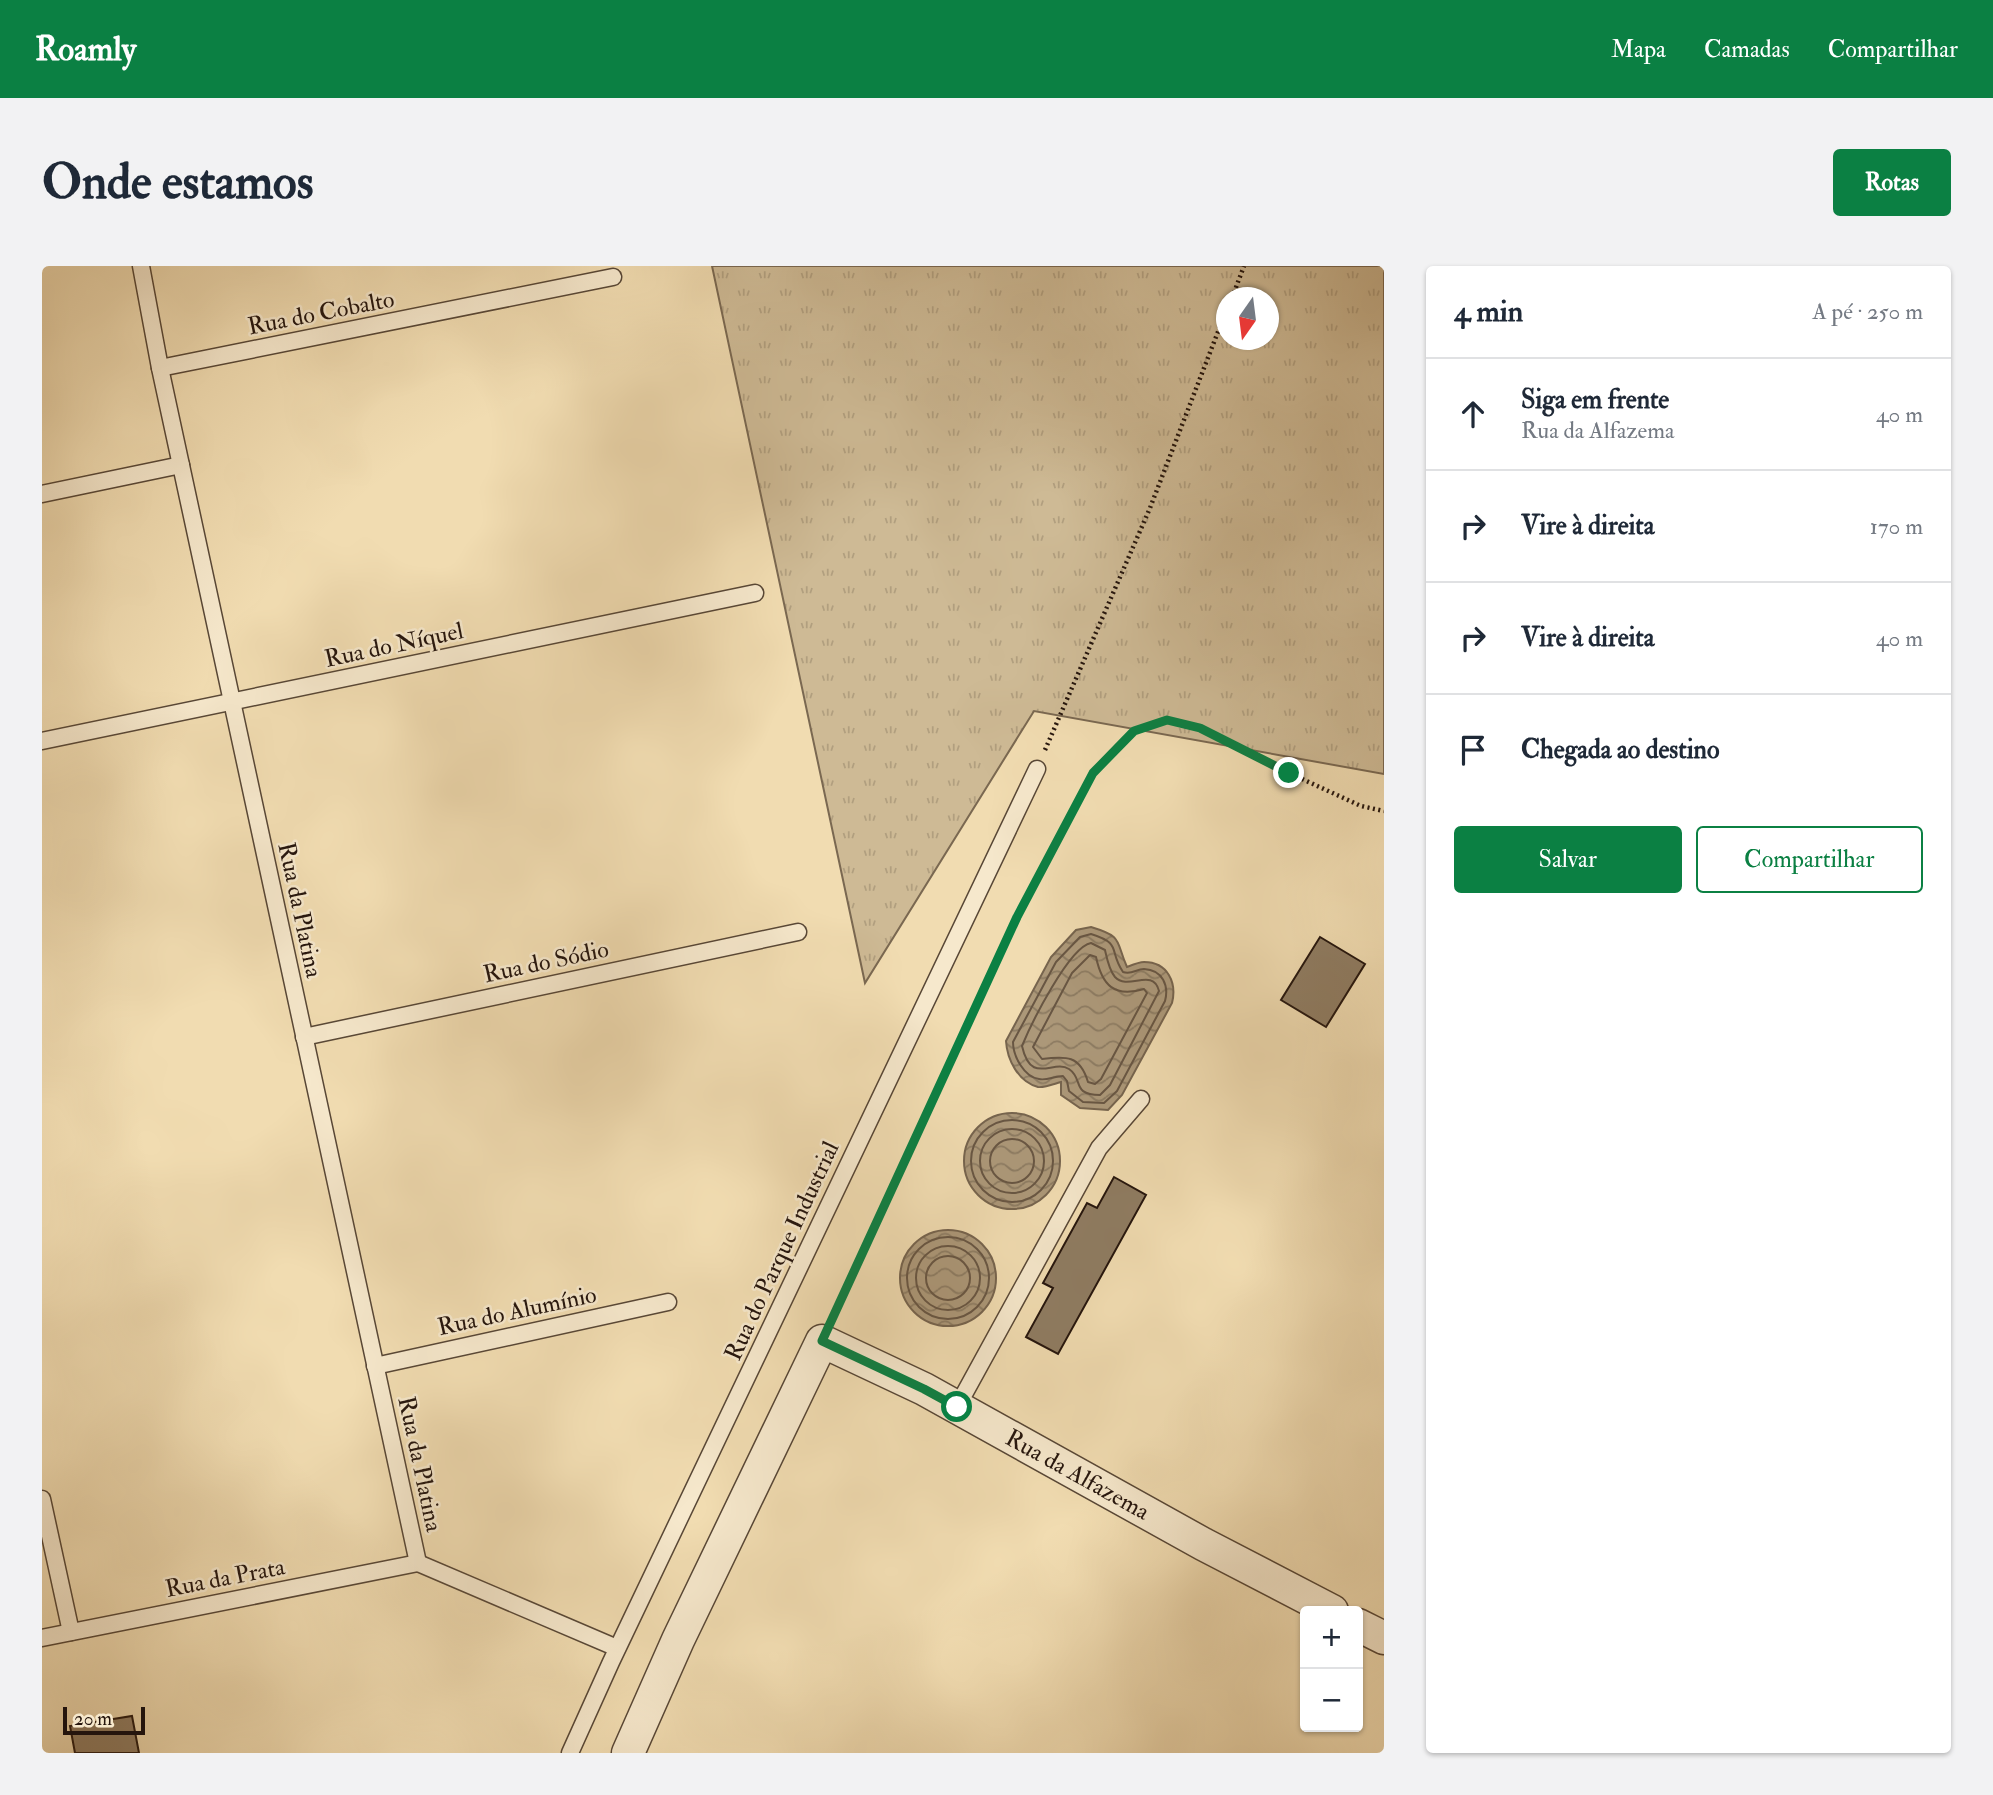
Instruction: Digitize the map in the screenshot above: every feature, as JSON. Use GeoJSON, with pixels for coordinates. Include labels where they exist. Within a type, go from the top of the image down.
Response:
{"type":"FeatureCollection","features":[{"type":"Feature","properties":{"kind":"street","name":"Rua da Alfazema"},"geometry":{"type":"LineString","coordinates":[[822,1341],[924,1389],[1203,1544],[1322,1606]]}},
{"type":"Feature","properties":{"kind":"street"},"geometry":{"type":"LineString","coordinates":[[628,1753],[678,1640],[822,1341]]}},
{"type":"Feature","properties":{"kind":"street"},"geometry":{"type":"LineString","coordinates":[[1363,1628],[1384,1638]]}},
{"type":"Feature","properties":{"kind":"lane","name":"Rua da Platina"},"geometry":{"type":"LineString","coordinates":[[141,266],[160,368],[418,1563]]}},
{"type":"Feature","properties":{"kind":"lane","name":"Rua do Cobalto"},"geometry":{"type":"LineString","coordinates":[[160,368],[613,277]]}},
{"type":"Feature","properties":{"kind":"lane"},"geometry":{"type":"LineString","coordinates":[[42,494],[181,466]]}},
{"type":"Feature","properties":{"kind":"lane","name":"Rua do Níquel"},"geometry":{"type":"LineString","coordinates":[[42,741],[755,593]]}},
{"type":"Feature","properties":{"kind":"lane","name":"Rua do Parque Industrial"},"geometry":{"type":"LineString","coordinates":[[570,1753],[617,1648],[1037,769]]}},
{"type":"Feature","properties":{"kind":"lane","name":"Rua do Sódio"},"geometry":{"type":"LineString","coordinates":[[304,1037],[798,932]]}},
{"type":"Feature","properties":{"kind":"lane"},"geometry":{"type":"LineString","coordinates":[[957,1407],[1099,1148],[1141,1099]]}},
{"type":"Feature","properties":{"kind":"lane","name":"Rua do Alumínio"},"geometry":{"type":"LineString","coordinates":[[375,1366],[668,1302]]}},
{"type":"Feature","properties":{"kind":"lane"},"geometry":{"type":"LineString","coordinates":[[42,1499],[71,1632]]}},
{"type":"Feature","properties":{"kind":"lane"},"geometry":{"type":"LineString","coordinates":[[418,1563],[617,1648]]}},
{"type":"Feature","properties":{"kind":"lane","name":"Rua da Prata"},"geometry":{"type":"LineString","coordinates":[[42,1638],[418,1563]]}},
{"type":"Feature","properties":{"kind":"path"},"geometry":{"type":"LineString","coordinates":[[1236,287],[1244,266]]}},
{"type":"Feature","properties":{"kind":"path"},"geometry":{"type":"LineString","coordinates":[[1037,769],[1150,508],[1216,339]]}},
{"type":"Feature","properties":{"kind":"path"},"geometry":{"type":"LineString","coordinates":[[822,1341],[1017,917],[1093,773],[1134,731],[1167,720],[1200,728],[1361,806],[1384,811]]}},
{"type":"Feature","properties":{"kind":"green space"},"geometry":{"type":"Polygon","coordinates":[[[712,266],[1384,266],[1384,774],[1034,711],[865,983],[712,266]]]}},
{"type":"Feature","properties":{"kind":"water"},"geometry":{"type":"Polygon","coordinates":[[[1091,927],[1114,937],[1127,967],[1144,962],[1159,966],[1169,975],[1173,988],[1172,1003],[1122,1095],[1108,1110],[1080,1108],[1061,1095],[1061,1082],[1038,1087],[1025,1080],[1011,1062],[1006,1041],[1051,957],[1076,930],[1091,927]]]}},
{"type":"Feature","properties":{"kind":"water"},"geometry":{"type":"Polygon","coordinates":[[[1012,1113],[1030,1117],[1046,1127],[1056,1143],[1060,1161],[1056,1179],[1046,1195],[1030,1205],[1012,1209],[994,1205],[978,1195],[968,1179],[964,1161],[968,1143],[978,1127],[994,1117],[1012,1113]]]}},
{"type":"Feature","properties":{"kind":"water"},"geometry":{"type":"Polygon","coordinates":[[[948,1230],[966,1234],[982,1244],[992,1260],[996,1278],[992,1296],[982,1312],[966,1322],[948,1326],[930,1322],[914,1312],[904,1296],[900,1278],[904,1260],[914,1244],[930,1234],[948,1230]]]}},
{"type":"Feature","properties":{"kind":"building"},"geometry":{"type":"Polygon","coordinates":[[[1320,937],[1365,964],[1326,1027],[1281,1000],[1320,937]]]}},
{"type":"Feature","properties":{"kind":"building"},"geometry":{"type":"Polygon","coordinates":[[[1114,1177],[1146,1195],[1058,1354],[1026,1337],[1053,1288],[1043,1283],[1087,1203],[1097,1208],[1114,1177]]]}},
{"type":"Feature","properties":{"kind":"building"},"geometry":{"type":"Polygon","coordinates":[[[132,1716],[139,1753],[75,1753],[70,1726],[132,1716]]]}},
{"type":"Feature","properties":{"kind":"route"},"geometry":{"type":"LineString","coordinates":[[957,1407],[822,1341],[1017,917],[1093,773],[1134,731],[1167,720],[1200,728],[1289,773]]}}]}
